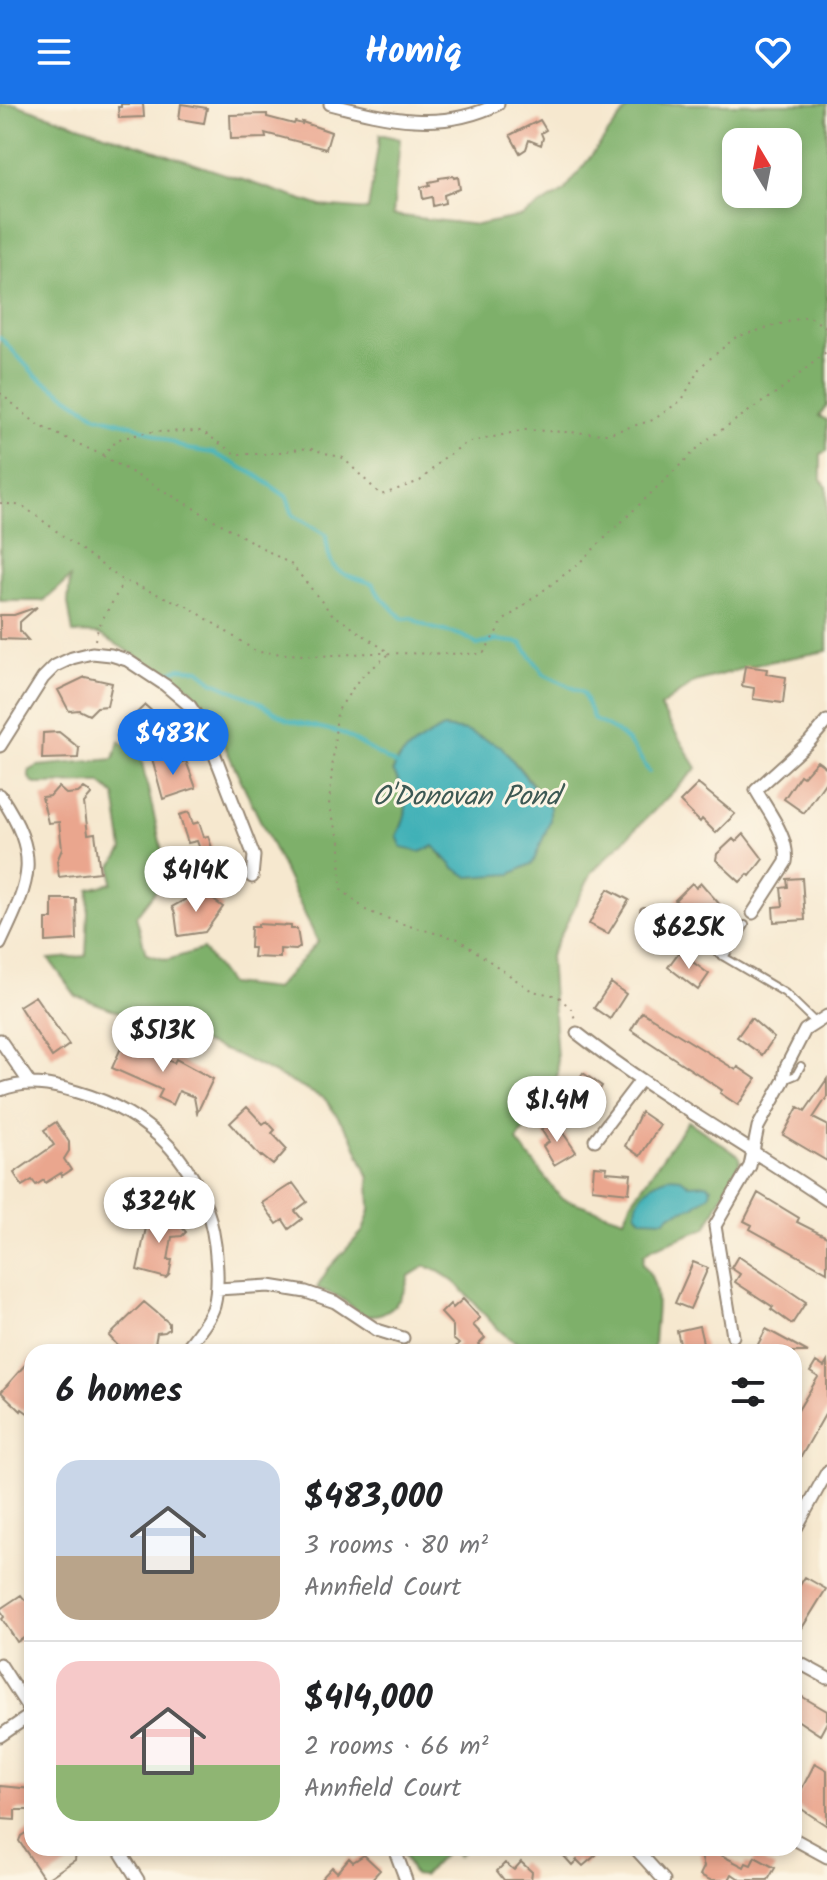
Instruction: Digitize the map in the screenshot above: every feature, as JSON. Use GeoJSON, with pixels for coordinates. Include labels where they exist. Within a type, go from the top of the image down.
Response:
{"type":"FeatureCollection","features":[{"type":"Feature","properties":{"kind":"street"},"geometry":{"type":"LineString","coordinates":[[330,104],[396,121],[420,122],[469,115],[498,104]]}},
{"type":"Feature","properties":{"kind":"street"},"geometry":{"type":"LineString","coordinates":[[0,746],[43,678],[55,666],[92,653],[127,660],[190,706],[204,727],[254,856],[252,877]]}},
{"type":"Feature","properties":{"kind":"street"},"geometry":{"type":"LineString","coordinates":[[753,913],[786,862],[787,855],[782,838],[756,790],[809,742],[827,721]]}},
{"type":"Feature","properties":{"kind":"street"},"geometry":{"type":"LineString","coordinates":[[0,795],[14,814],[23,836],[29,866],[27,883],[0,944]]}},
{"type":"Feature","properties":{"kind":"street"},"geometry":{"type":"LineString","coordinates":[[733,1336],[715,1226],[750,1166],[758,1127],[784,1080],[786,1067],[805,1030],[827,1016]]}},
{"type":"Feature","properties":{"kind":"street"},"geometry":{"type":"LineString","coordinates":[[579,1035],[640,1081],[753,1149],[827,1200]]}},
{"type":"Feature","properties":{"kind":"street"},"geometry":{"type":"LineString","coordinates":[[0,1040],[29,1082]]}},
{"type":"Feature","properties":{"kind":"street"},"geometry":{"type":"LineString","coordinates":[[595,1140],[640,1081]]}},
{"type":"Feature","properties":{"kind":"street"},"geometry":{"type":"LineString","coordinates":[[0,1090],[29,1082],[58,1086],[96,1097],[134,1116],[158,1133],[190,1172],[203,1195],[212,1225],[217,1289],[213,1309],[189,1344]]}},
{"type":"Feature","properties":{"kind":"street"},"geometry":{"type":"LineString","coordinates":[[217,1289],[269,1286],[306,1292],[335,1302],[377,1330],[403,1338]]}},
{"type":"Feature","properties":{"kind":"street"},"geometry":{"type":"LineString","coordinates":[[802,1521],[822,1494],[827,1472]]}},
{"type":"Feature","properties":{"kind":"street"},"geometry":{"type":"LineString","coordinates":[[0,1664],[24,1702]]}},
{"type":"Feature","properties":{"kind":"street"},"geometry":{"type":"LineString","coordinates":[[802,1664],[827,1678]]}},
{"type":"Feature","properties":{"kind":"street"},"geometry":{"type":"LineString","coordinates":[[0,1736],[24,1720]]}},
{"type":"Feature","properties":{"kind":"street"},"geometry":{"type":"LineString","coordinates":[[802,1843],[827,1857]]}},
{"type":"Feature","properties":{"kind":"street"},"geometry":{"type":"LineString","coordinates":[[123,1856],[138,1880]]}},
{"type":"Feature","properties":{"kind":"street"},"geometry":{"type":"LineString","coordinates":[[397,1856],[406,1880]]}},
{"type":"Feature","properties":{"kind":"street"},"geometry":{"type":"LineString","coordinates":[[642,1856],[664,1880]]}},
{"type":"Feature","properties":{"kind":"lane"},"geometry":{"type":"LineString","coordinates":[[644,911],[678,925],[785,993],[816,1023]]}},
{"type":"Feature","properties":{"kind":"lane"},"geometry":{"type":"LineString","coordinates":[[724,957],[745,925]]}},
{"type":"Feature","properties":{"kind":"lane"},"geometry":{"type":"LineString","coordinates":[[784,1080],[796,1075],[801,1066]]}},
{"type":"Feature","properties":{"kind":"path"},"geometry":{"type":"LineString","coordinates":[[102,455],[119,439],[149,432],[202,431],[235,454],[308,448],[343,458],[381,495],[420,481],[444,458],[466,443],[525,430],[607,434],[653,420],[682,400],[700,367],[736,337],[808,316],[827,328]]}},
{"type":"Feature","properties":{"kind":"path"},"geometry":{"type":"LineString","coordinates":[[0,503],[23,506],[122,580],[189,607],[257,652],[319,656],[483,654],[503,621],[577,565],[705,441],[783,388],[827,351]]}},
{"type":"Feature","properties":{"kind":"path"},"geometry":{"type":"LineString","coordinates":[[0,393],[38,425],[102,455],[292,565],[331,613],[391,653]]}},
{"type":"Feature","properties":{"kind":"path"},"geometry":{"type":"LineString","coordinates":[[92,653],[98,624],[117,597],[122,580]]}},
{"type":"Feature","properties":{"kind":"path"},"geometry":{"type":"LineString","coordinates":[[391,653],[359,679],[337,712],[329,805],[340,841],[341,889],[367,911],[458,939],[532,991],[558,996],[571,1009],[579,1035]]}},
{"type":"Feature","properties":{"kind":"green space"},"geometry":{"type":"Polygon","coordinates":[[[0,104],[15,104],[321,206],[368,210],[380,134],[400,139],[393,215],[477,225],[522,216],[564,191],[628,108],[653,104],[827,104],[827,406],[819,416],[827,420],[827,451],[821,454],[821,480],[827,487],[827,651],[763,663],[695,682],[660,707],[697,768],[592,872],[550,956],[558,1074],[517,1141],[561,1198],[624,1219],[632,1201],[688,1121],[739,1156],[740,1162],[706,1228],[651,1249],[644,1255],[643,1264],[650,1274],[656,1295],[655,1344],[516,1342],[490,1321],[451,1279],[425,1266],[409,1276],[395,1305],[383,1313],[366,1317],[339,1297],[317,1288],[328,1269],[363,1231],[370,1210],[369,1178],[352,1137],[325,1099],[237,1055],[76,996],[49,959],[86,956],[89,889],[112,883],[112,866],[123,850],[115,795],[100,783],[35,784],[29,778],[29,771],[38,766],[114,759],[119,741],[140,754],[164,859],[161,884],[136,916],[146,954],[167,960],[203,949],[229,984],[275,989],[318,942],[208,711],[190,688],[99,634],[73,633],[68,603],[70,578],[44,601],[0,601],[0,104]],[[443,728],[397,760],[393,771],[405,796],[406,811],[397,836],[434,846],[444,859],[538,791],[508,755],[476,735],[443,728]]]}},
{"type":"Feature","properties":{"kind":"green space"},"geometry":{"type":"Polygon","coordinates":[[[404,1856],[442,1856],[423,1876],[414,1875],[404,1856]]]}},
{"type":"Feature","properties":{"kind":"water","name":"O'Donovan Pond"},"geometry":{"type":"Polygon","coordinates":[[[443,728],[466,731],[501,746],[550,807],[550,821],[533,863],[511,874],[469,877],[454,868],[434,846],[420,852],[402,848],[397,836],[406,803],[393,771],[407,751],[443,728]]]}},
{"type":"Feature","properties":{"kind":"water"},"geometry":{"type":"Polygon","coordinates":[[[670,1177],[681,1178],[690,1185],[706,1184],[711,1187],[710,1194],[693,1207],[671,1214],[665,1220],[642,1219],[636,1213],[636,1206],[642,1194],[652,1185],[670,1177]]]}},
{"type":"Feature","properties":{"kind":"building"},"geometry":{"type":"Polygon","coordinates":[[[121,104],[143,104],[144,117],[119,118],[118,107],[121,104]]]}},
{"type":"Feature","properties":{"kind":"building"},"geometry":{"type":"Polygon","coordinates":[[[181,104],[207,108],[204,123],[179,119],[181,104]]]}},
{"type":"Feature","properties":{"kind":"building"},"geometry":{"type":"Polygon","coordinates":[[[267,114],[267,117],[294,124],[302,122],[331,132],[326,149],[265,133],[266,138],[231,139],[230,115],[267,114]]]}},
{"type":"Feature","properties":{"kind":"building"},"geometry":{"type":"Polygon","coordinates":[[[540,120],[546,130],[541,133],[541,145],[529,140],[526,149],[520,153],[510,135],[540,120]]]}},
{"type":"Feature","properties":{"kind":"building"},"geometry":{"type":"Polygon","coordinates":[[[458,177],[460,189],[444,195],[445,203],[433,206],[432,197],[423,199],[421,187],[439,178],[458,177]]]}},
{"type":"Feature","properties":{"kind":"building"},"geometry":{"type":"Polygon","coordinates":[[[37,607],[20,622],[20,631],[28,640],[0,639],[0,615],[14,615],[37,607]]]}},
{"type":"Feature","properties":{"kind":"building"},"geometry":{"type":"Polygon","coordinates":[[[745,666],[767,669],[766,674],[786,677],[783,703],[753,699],[754,688],[742,686],[745,666]]]}},
{"type":"Feature","properties":{"kind":"building"},"geometry":{"type":"Polygon","coordinates":[[[85,677],[112,683],[107,706],[97,707],[89,715],[79,710],[69,711],[58,690],[85,677]]]}},
{"type":"Feature","properties":{"kind":"building"},"geometry":{"type":"Polygon","coordinates":[[[145,705],[155,714],[157,712],[171,727],[151,749],[124,725],[145,705]]]}},
{"type":"Feature","properties":{"kind":"building"},"geometry":{"type":"Polygon","coordinates":[[[59,732],[79,748],[78,758],[42,759],[43,733],[59,732]]]}},
{"type":"Feature","properties":{"kind":"building"},"geometry":{"type":"Polygon","coordinates":[[[169,754],[172,765],[186,761],[196,788],[163,799],[152,759],[169,754]]]}},
{"type":"Feature","properties":{"kind":"building"},"geometry":{"type":"Polygon","coordinates":[[[817,761],[827,768],[827,780],[804,813],[784,799],[800,775],[803,777],[817,761]]]}},
{"type":"Feature","properties":{"kind":"building"},"geometry":{"type":"Polygon","coordinates":[[[698,784],[735,814],[716,833],[680,802],[698,784]]]}},
{"type":"Feature","properties":{"kind":"building"},"geometry":{"type":"Polygon","coordinates":[[[58,787],[66,794],[78,793],[84,788],[90,792],[84,803],[88,834],[95,833],[100,872],[59,877],[57,861],[62,849],[59,822],[48,823],[42,797],[50,796],[58,787]]]}},
{"type":"Feature","properties":{"kind":"building"},"geometry":{"type":"Polygon","coordinates":[[[189,812],[193,824],[199,822],[204,837],[208,836],[212,848],[201,852],[197,841],[188,843],[179,815],[189,812]]]}},
{"type":"Feature","properties":{"kind":"building"},"geometry":{"type":"Polygon","coordinates":[[[744,834],[763,859],[750,876],[748,874],[740,882],[716,860],[717,854],[733,839],[736,842],[744,834]]]}},
{"type":"Feature","properties":{"kind":"building"},"geometry":{"type":"Polygon","coordinates":[[[802,878],[805,920],[774,922],[773,907],[783,906],[781,888],[788,887],[787,879],[802,878]]]}},
{"type":"Feature","properties":{"kind":"building"},"geometry":{"type":"Polygon","coordinates":[[[692,883],[696,888],[701,883],[728,914],[716,925],[702,912],[691,910],[688,913],[675,900],[692,883]]]}},
{"type":"Feature","properties":{"kind":"building"},"geometry":{"type":"Polygon","coordinates":[[[204,889],[223,907],[205,932],[178,936],[172,907],[204,889]]]}},
{"type":"Feature","properties":{"kind":"building"},"geometry":{"type":"Polygon","coordinates":[[[608,889],[629,900],[608,934],[589,924],[608,889]]]}},
{"type":"Feature","properties":{"kind":"building"},"geometry":{"type":"Polygon","coordinates":[[[52,899],[76,899],[77,940],[46,942],[46,919],[52,919],[52,899]]]}},
{"type":"Feature","properties":{"kind":"building"},"geometry":{"type":"Polygon","coordinates":[[[258,924],[297,929],[300,947],[296,950],[280,949],[280,958],[253,957],[251,927],[258,927],[258,924]]]}},
{"type":"Feature","properties":{"kind":"building"},"geometry":{"type":"Polygon","coordinates":[[[679,952],[709,974],[698,990],[668,967],[679,952]]]}},
{"type":"Feature","properties":{"kind":"building"},"geometry":{"type":"Polygon","coordinates":[[[611,983],[626,994],[610,1019],[594,1008],[611,983]]]}},
{"type":"Feature","properties":{"kind":"building"},"geometry":{"type":"Polygon","coordinates":[[[35,996],[69,1045],[52,1057],[19,1006],[35,996]]]}},
{"type":"Feature","properties":{"kind":"building"},"geometry":{"type":"Polygon","coordinates":[[[642,1012],[756,1079],[738,1105],[720,1093],[722,1090],[631,1030],[642,1012]]]}},
{"type":"Feature","properties":{"kind":"building"},"geometry":{"type":"Polygon","coordinates":[[[751,1018],[774,1038],[762,1055],[737,1037],[751,1018]]]}},
{"type":"Feature","properties":{"kind":"building"},"geometry":{"type":"Polygon","coordinates":[[[124,1041],[174,1063],[176,1059],[213,1079],[197,1113],[194,1097],[179,1091],[173,1105],[158,1098],[162,1090],[112,1068],[124,1041]]]}},
{"type":"Feature","properties":{"kind":"building"},"geometry":{"type":"Polygon","coordinates":[[[583,1073],[602,1086],[577,1115],[562,1105],[583,1073]]]}},
{"type":"Feature","properties":{"kind":"building"},"geometry":{"type":"Polygon","coordinates":[[[827,1079],[827,1097],[813,1118],[827,1125],[827,1161],[783,1135],[798,1107],[805,1111],[827,1079]]]}},
{"type":"Feature","properties":{"kind":"building"},"geometry":{"type":"Polygon","coordinates":[[[247,1107],[263,1124],[267,1121],[275,1130],[272,1133],[287,1149],[273,1165],[261,1157],[230,1123],[247,1107]]]}},
{"type":"Feature","properties":{"kind":"building"},"geometry":{"type":"Polygon","coordinates":[[[641,1112],[660,1125],[640,1156],[625,1146],[641,1112]]]}},
{"type":"Feature","properties":{"kind":"building"},"geometry":{"type":"Polygon","coordinates":[[[555,1121],[576,1152],[554,1165],[543,1146],[549,1142],[541,1129],[555,1121]]]}},
{"type":"Feature","properties":{"kind":"building"},"geometry":{"type":"Polygon","coordinates":[[[56,1122],[69,1142],[69,1151],[64,1159],[71,1170],[45,1183],[44,1180],[36,1185],[32,1180],[22,1186],[14,1173],[54,1145],[44,1130],[56,1122]]]}},
{"type":"Feature","properties":{"kind":"building"},"geometry":{"type":"Polygon","coordinates":[[[594,1166],[607,1167],[606,1172],[631,1174],[629,1193],[592,1189],[594,1166]]]}},
{"type":"Feature","properties":{"kind":"building"},"geometry":{"type":"Polygon","coordinates":[[[293,1183],[307,1202],[295,1211],[302,1219],[289,1229],[283,1220],[277,1224],[262,1203],[293,1183]]]}},
{"type":"Feature","properties":{"kind":"building"},"geometry":{"type":"Polygon","coordinates":[[[758,1193],[799,1218],[797,1222],[827,1237],[827,1272],[750,1229],[752,1225],[744,1221],[758,1193]]]}},
{"type":"Feature","properties":{"kind":"building"},"geometry":{"type":"Polygon","coordinates":[[[176,1212],[179,1224],[186,1232],[182,1236],[172,1237],[169,1275],[166,1278],[137,1270],[147,1223],[176,1212]]]}},
{"type":"Feature","properties":{"kind":"building"},"geometry":{"type":"Polygon","coordinates":[[[738,1256],[806,1302],[792,1324],[771,1309],[773,1307],[735,1282],[740,1274],[731,1268],[738,1256]]]}},
{"type":"Feature","properties":{"kind":"building"},"geometry":{"type":"Polygon","coordinates":[[[693,1262],[708,1268],[690,1309],[675,1303],[693,1262]]]}},
{"type":"Feature","properties":{"kind":"building"},"geometry":{"type":"Polygon","coordinates":[[[463,1299],[480,1318],[473,1325],[485,1338],[479,1344],[459,1344],[453,1339],[453,1326],[441,1313],[450,1304],[453,1308],[463,1299]]]}},
{"type":"Feature","properties":{"kind":"building"},"geometry":{"type":"Polygon","coordinates":[[[144,1302],[169,1323],[169,1329],[157,1333],[155,1344],[116,1344],[109,1336],[144,1302]]]}},
{"type":"Feature","properties":{"kind":"building"},"geometry":{"type":"Polygon","coordinates":[[[699,1326],[703,1344],[680,1344],[677,1331],[699,1326]]]}},
{"type":"Feature","properties":{"kind":"building"},"geometry":{"type":"Polygon","coordinates":[[[766,1329],[793,1344],[758,1344],[766,1329]]]}},
{"type":"Feature","properties":{"kind":"building"},"geometry":{"type":"Polygon","coordinates":[[[816,1362],[824,1367],[827,1362],[827,1411],[802,1455],[802,1404],[818,1377],[810,1372],[816,1362]]]}},
{"type":"Feature","properties":{"kind":"building"},"geometry":{"type":"Polygon","coordinates":[[[24,1366],[24,1410],[1,1392],[24,1366]]]}},
{"type":"Feature","properties":{"kind":"building"},"geometry":{"type":"Polygon","coordinates":[[[805,1577],[826,1589],[802,1628],[802,1582],[805,1577]]]}},
{"type":"Feature","properties":{"kind":"building"},"geometry":{"type":"Polygon","coordinates":[[[21,1595],[24,1599],[24,1638],[17,1642],[2,1619],[0,1609],[21,1595]]]}},
{"type":"Feature","properties":{"kind":"building"},"geometry":{"type":"Polygon","coordinates":[[[802,1697],[827,1711],[827,1722],[820,1735],[802,1723],[802,1697]]]}},
{"type":"Feature","properties":{"kind":"building"},"geometry":{"type":"Polygon","coordinates":[[[815,1763],[827,1770],[827,1826],[802,1809],[802,1788],[815,1763]]]}},
{"type":"Feature","properties":{"kind":"building"},"geometry":{"type":"Polygon","coordinates":[[[0,1786],[24,1788],[24,1810],[15,1810],[15,1820],[2,1819],[0,1786]]]}},
{"type":"Feature","properties":{"kind":"building"},"geometry":{"type":"Polygon","coordinates":[[[24,1834],[24,1848],[19,1841],[24,1834]]]}},
{"type":"Feature","properties":{"kind":"building"},"geometry":{"type":"Polygon","coordinates":[[[29,1856],[76,1856],[75,1860],[45,1880],[29,1856]]]}},
{"type":"Feature","properties":{"kind":"building"},"geometry":{"type":"Polygon","coordinates":[[[365,1856],[380,1870],[371,1880],[320,1880],[332,1867],[337,1872],[349,1858],[353,1862],[365,1856]]]}},
{"type":"Feature","properties":{"kind":"building"},"geometry":{"type":"Polygon","coordinates":[[[564,1856],[595,1856],[583,1866],[577,1860],[572,1865],[564,1856]]]}},
{"type":"Feature","properties":{"kind":"building"},"geometry":{"type":"Polygon","coordinates":[[[701,1856],[723,1856],[744,1867],[746,1863],[751,1865],[755,1857],[775,1868],[768,1880],[741,1880],[732,1874],[729,1880],[710,1880],[700,1875],[704,1867],[701,1856]]]}},
{"type":"Feature","properties":{"kind":"building"},"geometry":{"type":"Polygon","coordinates":[[[521,1862],[532,1872],[531,1880],[504,1880],[497,1871],[505,1863],[514,1870],[521,1862]]]}},
{"type":"Feature","properties":{"kind":"waterway"},"geometry":{"type":"LineString","coordinates":[[0,337],[36,376],[97,416],[136,426],[187,449],[213,453],[256,475],[287,497],[293,515],[326,535],[333,566],[344,574],[373,584],[379,595],[403,619],[412,618],[428,627],[469,639],[477,645],[496,640],[521,643],[544,674],[583,693],[594,720],[627,740],[649,772]]}},
{"type":"Feature","properties":{"kind":"waterway"},"geometry":{"type":"LineString","coordinates":[[165,674],[180,668],[199,670],[214,682],[257,701],[288,720],[342,733],[395,764]]}}]}
